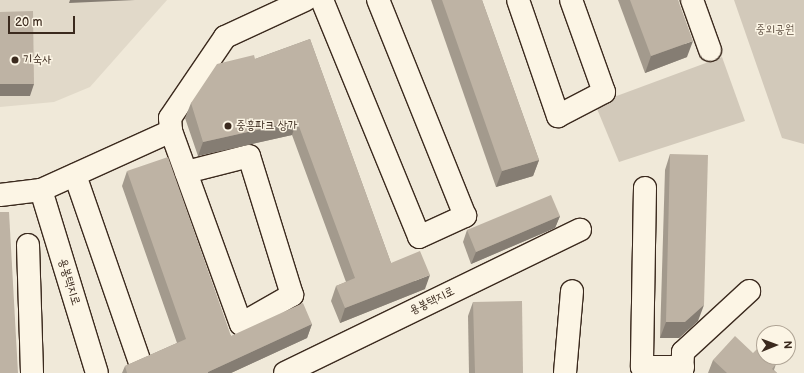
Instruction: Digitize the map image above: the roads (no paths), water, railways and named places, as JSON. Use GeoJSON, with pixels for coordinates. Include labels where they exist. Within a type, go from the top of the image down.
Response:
{"type":"FeatureCollection","features":[{"type":"Feature","properties":{"kind":"street"},"geometry":{"type":"LineString","coordinates":[[186,172],[249,156],[292,295],[241,324],[171,131],[170,118],[225,37],[305,0]]}},
{"type":"Feature","properties":{"kind":"street"},"geometry":{"type":"LineString","coordinates":[[322,0],[419,237],[465,216],[378,0]]}},
{"type":"Feature","properties":{"kind":"street"},"geometry":{"type":"LineString","coordinates":[[518,0],[558,116],[604,92],[571,0]]}},
{"type":"Feature","properties":{"kind":"street"},"geometry":{"type":"LineString","coordinates":[[692,0],[710,50]]}},
{"type":"Feature","properties":{"kind":"street"},"geometry":{"type":"LineString","coordinates":[[0,195],[41,190],[171,131]]}},
{"type":"Feature","properties":{"kind":"street"},"geometry":{"type":"LineString","coordinates":[[75,175],[140,360]]}},
{"type":"Feature","properties":{"kind":"street"},"geometry":{"type":"LineString","coordinates":[[646,188],[642,366],[682,370],[683,352],[749,291]]}},
{"type":"Feature","properties":{"kind":"street","name":"용봉택지로"},"geometry":{"type":"LineString","coordinates":[[41,190],[97,373]]}},
{"type":"Feature","properties":{"kind":"street","name":"용봉택지로"},"geometry":{"type":"LineString","coordinates":[[285,373],[580,230]]}},
{"type":"Feature","properties":{"kind":"street"},"geometry":{"type":"LineString","coordinates":[[28,245],[32,373]]}},
{"type":"Feature","properties":{"kind":"street"},"geometry":{"type":"LineString","coordinates":[[565,373],[572,291]]}},
{"type":"Feature","properties":{"kind":"place","name":"기숙사"},"geometry":{"type":"Point","coordinates":[15,60]}},
{"type":"Feature","properties":{"kind":"place","name":"중흥파크 상가"},"geometry":{"type":"Point","coordinates":[228,126]}},
{"type":"Feature","properties":{"kind":"park label","name":"중외공원"},"geometry":{"type":"Point","coordinates":[775,30]}}]}
